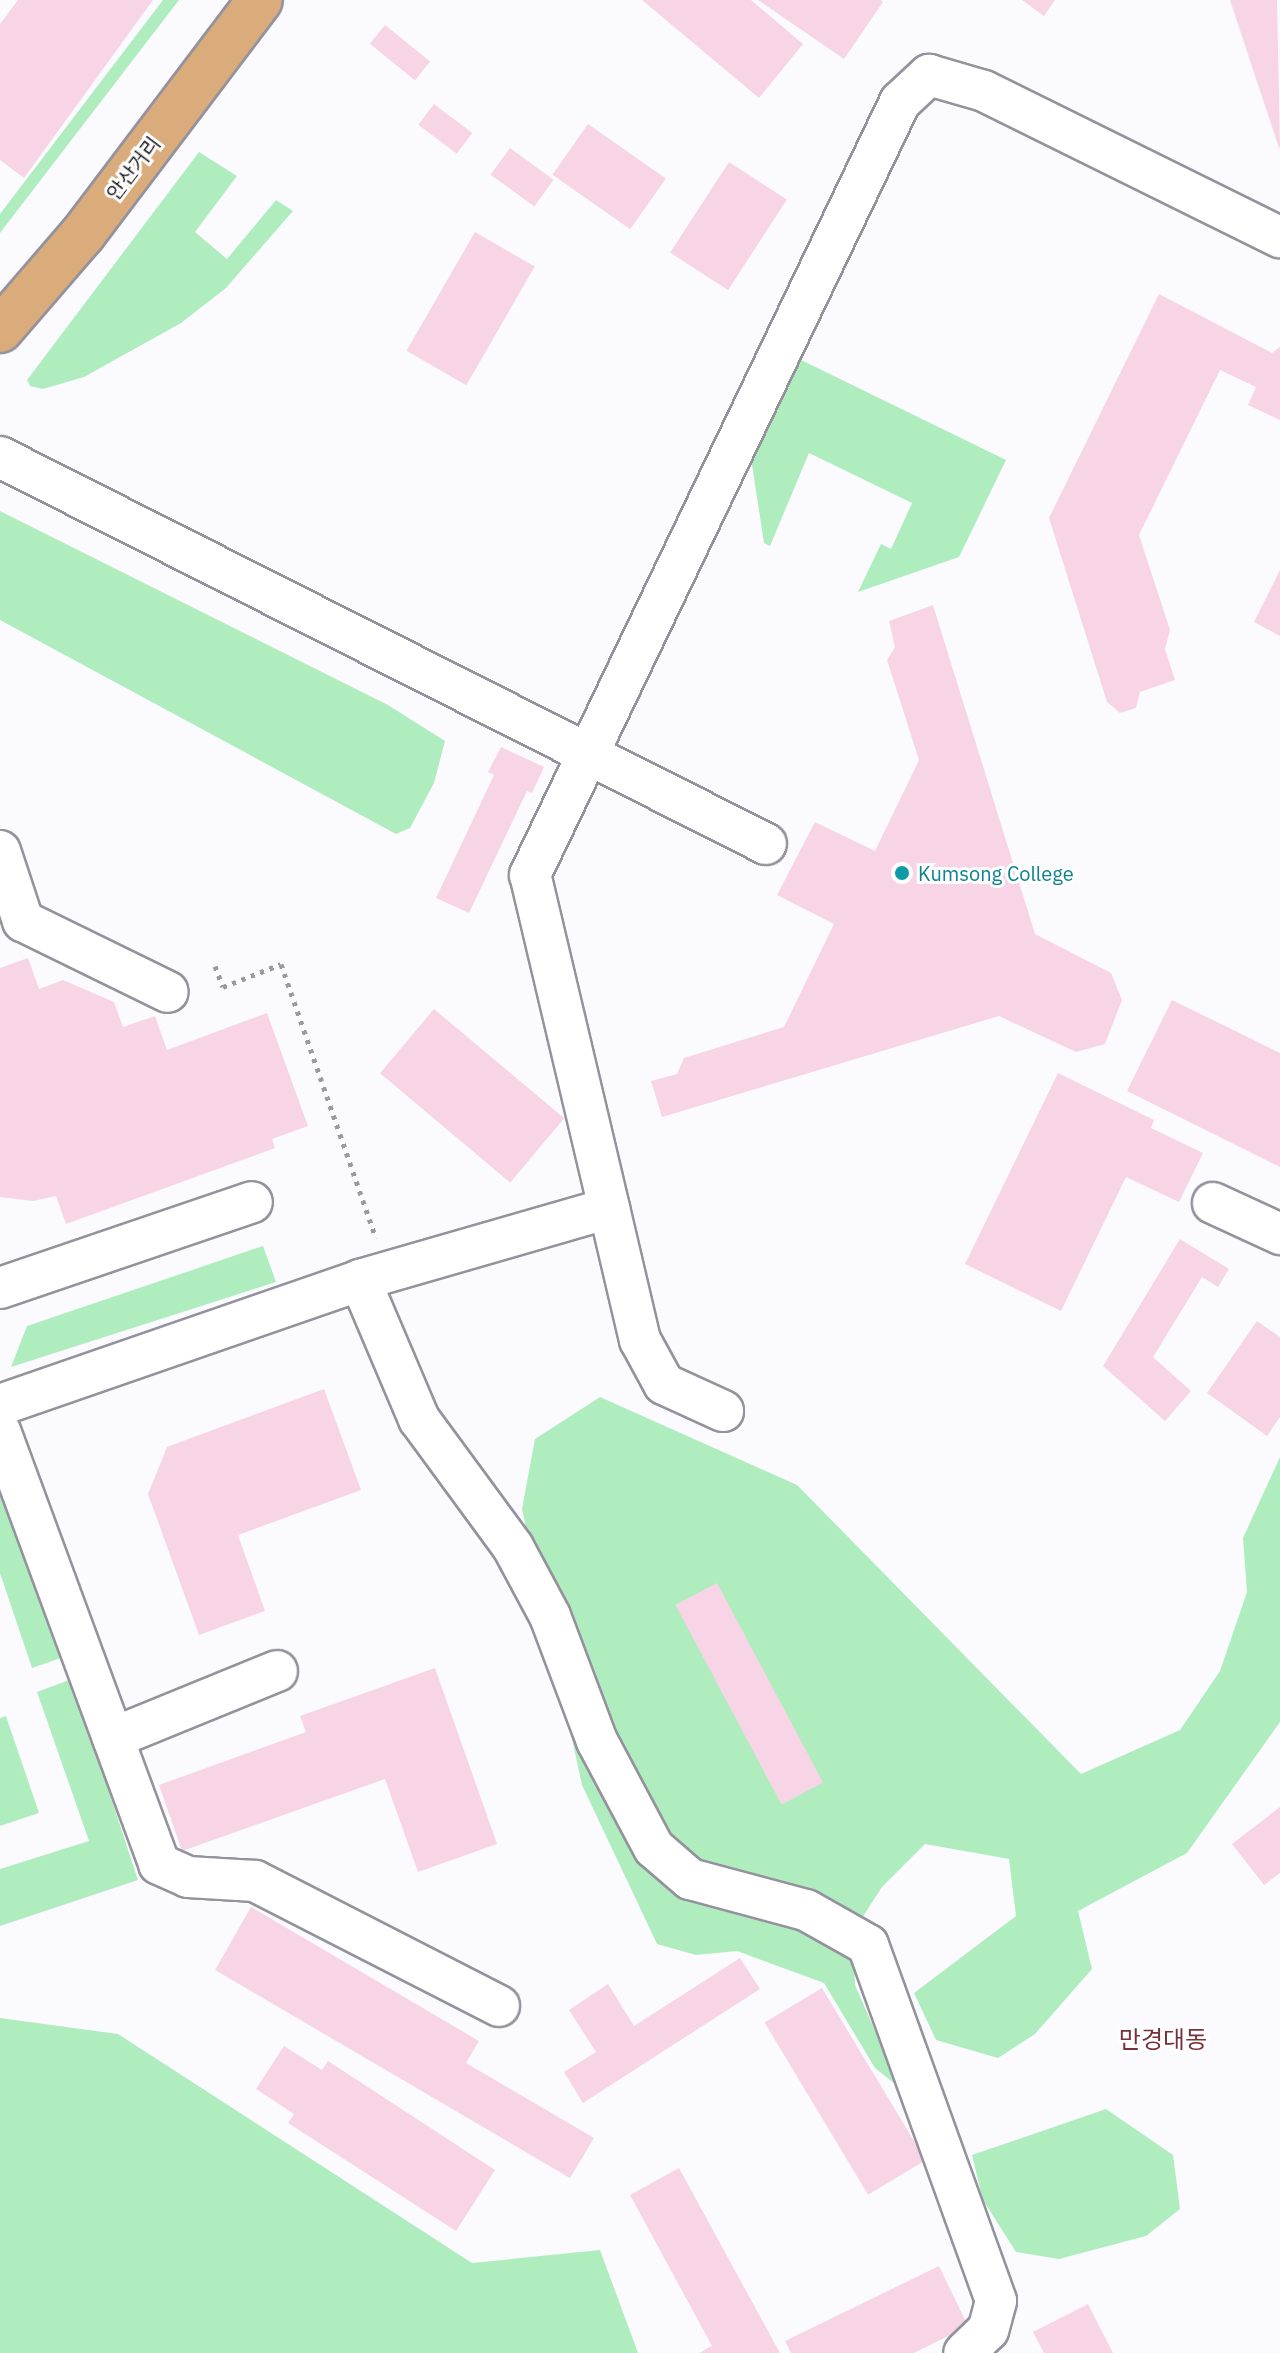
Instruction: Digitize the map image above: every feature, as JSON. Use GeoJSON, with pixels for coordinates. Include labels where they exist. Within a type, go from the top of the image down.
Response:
{"type":"FeatureCollection","features":[{"type":"Feature","properties":{"kind":"main road","name":"안산거리"},"geometry":{"type":"LineString","coordinates":[[0,330],[83,234],[260,0]]}},
{"type":"Feature","properties":{"kind":"street"},"geometry":{"type":"LineString","coordinates":[[723,1411],[664,1384],[640,1340],[530,875],[900,102],[929,75],[984,91],[1280,237]]}},
{"type":"Feature","properties":{"kind":"street"},"geometry":{"type":"LineString","coordinates":[[0,457],[766,844]]}},
{"type":"Feature","properties":{"kind":"street"},"geometry":{"type":"LineString","coordinates":[[0,851],[23,921],[168,992]]}},
{"type":"Feature","properties":{"kind":"street"},"geometry":{"type":"LineString","coordinates":[[0,1288],[252,1202]]}},
{"type":"Feature","properties":{"kind":"street"},"geometry":{"type":"LineString","coordinates":[[1213,1203],[1280,1234]]}},
{"type":"Feature","properties":{"kind":"street"},"geometry":{"type":"LineString","coordinates":[[0,1405],[374,1276],[609,1208]]}},
{"type":"Feature","properties":{"kind":"street"},"geometry":{"type":"LineString","coordinates":[[374,1276],[419,1419],[513,1547],[550,1616],[597,1741],[654,1848],[690,1879],[806,1910],[868,1945],[996,2301],[988,2330],[964,2353]]}},
{"type":"Feature","properties":{"kind":"street"},"geometry":{"type":"LineString","coordinates":[[0,1431],[159,1864],[188,1877],[255,1881],[499,2006]]}},
{"type":"Feature","properties":{"kind":"street"},"geometry":{"type":"LineString","coordinates":[[113,1738],[277,1671]]}},
{"type":"Feature","properties":{"kind":"path"},"geometry":{"type":"LineString","coordinates":[[215,966],[223,987],[281,964],[374,1276]]}},
{"type":"Feature","properties":{"kind":"green space"},"geometry":{"type":"Polygon","coordinates":[[[163,0],[179,0],[0,233],[0,214],[163,0]]]}},
{"type":"Feature","properties":{"kind":"green space"},"geometry":{"type":"Polygon","coordinates":[[[199,152],[237,176],[195,232],[227,259],[276,200],[293,211],[226,288],[181,323],[84,377],[43,389],[30,386],[27,380],[199,152]]]}},
{"type":"Feature","properties":{"kind":"green space"},"geometry":{"type":"Polygon","coordinates":[[[793,356],[1006,460],[959,557],[858,592],[881,544],[891,549],[912,503],[809,453],[770,546],[764,543],[749,445],[793,356]]]}},
{"type":"Feature","properties":{"kind":"green space"},"geometry":{"type":"Polygon","coordinates":[[[0,511],[388,705],[445,741],[434,783],[410,828],[396,834],[0,620],[0,511]]]}},
{"type":"Feature","properties":{"kind":"green space"},"geometry":{"type":"Polygon","coordinates":[[[263,1246],[276,1282],[11,1367],[27,1326],[263,1246]]]}},
{"type":"Feature","properties":{"kind":"green space"},"geometry":{"type":"Polygon","coordinates":[[[600,1397],[797,1485],[1081,1774],[1180,1730],[1220,1671],[1247,1592],[1243,1538],[1280,1457],[1280,1722],[1187,1853],[1078,1911],[1092,1969],[1035,2034],[998,2058],[936,2040],[914,1993],[1016,1916],[1009,1859],[925,1844],[882,1887],[853,1932],[855,1985],[900,2088],[875,2068],[824,1983],[737,1951],[696,1955],[657,1944],[582,1785],[522,1509],[535,1439],[600,1397]]]}},
{"type":"Feature","properties":{"kind":"green space"},"geometry":{"type":"Polygon","coordinates":[[[0,1471],[64,1657],[32,1668],[0,1573],[0,1471]]]}},
{"type":"Feature","properties":{"kind":"green space"},"geometry":{"type":"Polygon","coordinates":[[[72,1679],[138,1880],[0,1926],[0,1869],[89,1841],[37,1692],[72,1679]]]}},
{"type":"Feature","properties":{"kind":"green space"},"geometry":{"type":"Polygon","coordinates":[[[6,1716],[39,1813],[0,1826],[0,1718],[6,1716]]]}},
{"type":"Feature","properties":{"kind":"green space"},"geometry":{"type":"Polygon","coordinates":[[[0,2018],[118,2034],[472,2263],[600,2250],[638,2353],[0,2353],[0,2018]]]}},
{"type":"Feature","properties":{"kind":"green space"},"geometry":{"type":"Polygon","coordinates":[[[1106,2109],[1173,2155],[1180,2209],[1146,2236],[1059,2259],[1016,2252],[983,2200],[972,2155],[1106,2109]]]}},
{"type":"Feature","properties":{"kind":"building"},"geometry":{"type":"Polygon","coordinates":[[[18,0],[153,0],[24,178],[0,160],[0,24],[18,0]]]}},
{"type":"Feature","properties":{"kind":"building"},"geometry":{"type":"Polygon","coordinates":[[[642,0],[751,0],[803,44],[759,98],[642,0]]]}},
{"type":"Feature","properties":{"kind":"building"},"geometry":{"type":"Polygon","coordinates":[[[758,0],[881,0],[883,2],[844,59],[758,0]]]}},
{"type":"Feature","properties":{"kind":"building"},"geometry":{"type":"Polygon","coordinates":[[[1022,0],[1055,0],[1044,16],[1022,0]]]}},
{"type":"Feature","properties":{"kind":"building"},"geometry":{"type":"Polygon","coordinates":[[[1230,0],[1277,0],[1279,148],[1230,0]]]}},
{"type":"Feature","properties":{"kind":"building"},"geometry":{"type":"Polygon","coordinates":[[[385,25],[430,62],[415,80],[370,44],[385,25]]]}},
{"type":"Feature","properties":{"kind":"building"},"geometry":{"type":"Polygon","coordinates":[[[434,104],[472,133],[457,154],[418,125],[434,104]]]}},
{"type":"Feature","properties":{"kind":"building"},"geometry":{"type":"Polygon","coordinates":[[[588,124],[666,178],[630,229],[552,175],[588,124]]]}},
{"type":"Feature","properties":{"kind":"building"},"geometry":{"type":"Polygon","coordinates":[[[510,148],[554,180],[534,206],[491,175],[510,148]]]}},
{"type":"Feature","properties":{"kind":"building"},"geometry":{"type":"Polygon","coordinates":[[[729,162],[787,200],[728,290],[670,253],[729,162]]]}},
{"type":"Feature","properties":{"kind":"building"},"geometry":{"type":"Polygon","coordinates":[[[475,232],[535,266],[466,385],[406,351],[475,232]]]}},
{"type":"Feature","properties":{"kind":"building"},"geometry":{"type":"Polygon","coordinates":[[[1159,294],[1272,353],[1280,347],[1280,420],[1248,405],[1256,387],[1220,370],[1139,535],[1170,630],[1165,649],[1175,680],[1140,692],[1136,708],[1120,713],[1107,702],[1049,518],[1159,294]]]}},
{"type":"Feature","properties":{"kind":"building"},"geometry":{"type":"Polygon","coordinates":[[[1280,570],[1280,636],[1254,622],[1280,570]]]}},
{"type":"Feature","properties":{"kind":"building","name":"Kumsong College"},"geometry":{"type":"Polygon","coordinates":[[[933,605],[1035,934],[1111,973],[1122,1000],[1105,1044],[1076,1052],[999,1016],[662,1117],[651,1081],[677,1074],[684,1058],[784,1027],[834,924],[777,895],[815,822],[875,851],[919,760],[887,660],[895,647],[889,621],[933,605]]]}},
{"type":"Feature","properties":{"kind":"building"},"geometry":{"type":"Polygon","coordinates":[[[501,747],[544,767],[532,793],[527,791],[469,913],[436,898],[494,775],[488,772],[501,747]]]}},
{"type":"Feature","properties":{"kind":"building"},"geometry":{"type":"Polygon","coordinates":[[[28,958],[39,989],[63,980],[114,1002],[123,1027],[155,1016],[167,1050],[267,1013],[308,1126],[272,1139],[275,1148],[66,1224],[56,1196],[33,1201],[0,1197],[0,968],[28,958]]]}},
{"type":"Feature","properties":{"kind":"building"},"geometry":{"type":"Polygon","coordinates":[[[1172,1000],[1280,1053],[1280,1167],[1127,1091],[1172,1000]]]}},
{"type":"Feature","properties":{"kind":"building"},"geometry":{"type":"Polygon","coordinates":[[[434,1009],[564,1118],[510,1183],[380,1073],[434,1009]]]}},
{"type":"Feature","properties":{"kind":"building"},"geometry":{"type":"Polygon","coordinates":[[[1058,1073],[1154,1120],[1151,1128],[1203,1153],[1179,1202],[1126,1177],[1061,1311],[965,1264],[1058,1073]]]}},
{"type":"Feature","properties":{"kind":"building"},"geometry":{"type":"Polygon","coordinates":[[[1180,1239],[1229,1269],[1218,1287],[1202,1277],[1153,1357],[1191,1391],[1165,1421],[1103,1366],[1180,1239]]]}},
{"type":"Feature","properties":{"kind":"building"},"geometry":{"type":"Polygon","coordinates":[[[1257,1321],[1280,1337],[1280,1417],[1267,1436],[1207,1393],[1257,1321]]]}},
{"type":"Feature","properties":{"kind":"building"},"geometry":{"type":"Polygon","coordinates":[[[324,1389],[361,1490],[238,1535],[265,1611],[199,1635],[148,1494],[167,1447],[324,1389]]]}},
{"type":"Feature","properties":{"kind":"building"},"geometry":{"type":"Polygon","coordinates":[[[717,1583],[823,1783],[782,1805],[676,1605],[717,1583]]]}},
{"type":"Feature","properties":{"kind":"building"},"geometry":{"type":"Polygon","coordinates":[[[435,1668],[497,1844],[418,1872],[385,1779],[182,1851],[159,1785],[306,1732],[300,1716],[435,1668]]]}},
{"type":"Feature","properties":{"kind":"building"},"geometry":{"type":"Polygon","coordinates":[[[1280,1807],[1280,1873],[1264,1885],[1232,1844],[1280,1807]]]}},
{"type":"Feature","properties":{"kind":"building"},"geometry":{"type":"Polygon","coordinates":[[[251,1907],[479,2041],[466,2063],[594,2138],[570,2178],[215,1970],[251,1907]]]}},
{"type":"Feature","properties":{"kind":"building"},"geometry":{"type":"Polygon","coordinates":[[[740,1958],[760,1989],[583,2103],[564,2072],[596,2052],[569,2010],[608,1984],[634,2026],[740,1958]]]}},
{"type":"Feature","properties":{"kind":"building"},"geometry":{"type":"Polygon","coordinates":[[[822,1988],[926,2160],[868,2195],[765,2023],[822,1988]]]}},
{"type":"Feature","properties":{"kind":"building"},"geometry":{"type":"Polygon","coordinates":[[[284,2046],[322,2070],[328,2061],[495,2170],[456,2231],[288,2123],[294,2114],[256,2089],[284,2046]]]}},
{"type":"Feature","properties":{"kind":"building"},"geometry":{"type":"Polygon","coordinates":[[[679,2168],[780,2353],[699,2353],[712,2346],[630,2195],[679,2168]]]}},
{"type":"Feature","properties":{"kind":"building"},"geometry":{"type":"Polygon","coordinates":[[[939,2266],[968,2326],[914,2353],[791,2353],[785,2341],[939,2266]]]}},
{"type":"Feature","properties":{"kind":"building"},"geometry":{"type":"Polygon","coordinates":[[[1088,2304],[1113,2353],[1044,2353],[1033,2332],[1088,2304]]]}},
{"type":"Feature","properties":{"kind":"place","name":"Kumsong College"},"geometry":{"type":"Point","coordinates":[902,873]}},
{"type":"Feature","properties":{"kind":"district","name":"만경대동"},"geometry":{"type":"Point","coordinates":[1163,2040]}}]}
